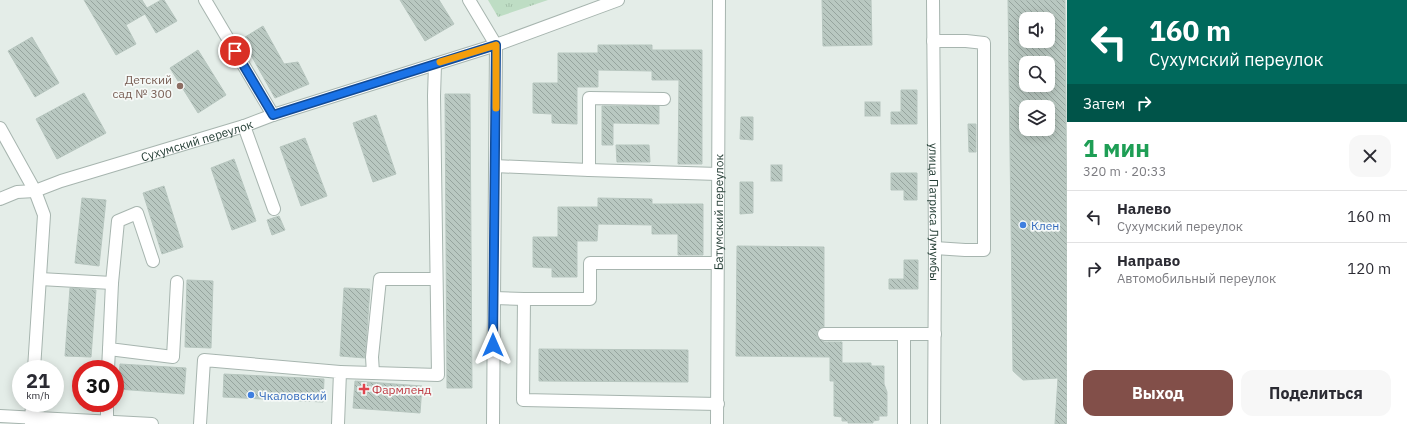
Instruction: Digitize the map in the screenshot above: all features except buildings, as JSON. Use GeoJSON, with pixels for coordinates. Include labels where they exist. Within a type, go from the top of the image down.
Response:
{"type":"FeatureCollection","features":[{"type":"Feature","properties":{"kind":"street"},"geometry":{"type":"LineString","coordinates":[[205,0],[273,115]]}},
{"type":"Feature","properties":{"kind":"street"},"geometry":{"type":"LineString","coordinates":[[469,0],[496,45],[493,424]]}},
{"type":"Feature","properties":{"kind":"street","name":"Сухумский переулок"},"geometry":{"type":"LineString","coordinates":[[35,192],[61,181],[244,126],[273,115],[496,45],[618,0]]}},
{"type":"Feature","properties":{"kind":"street","name":"Батумский переулок"},"geometry":{"type":"LineString","coordinates":[[718,424],[719,0]]}},
{"type":"Feature","properties":{"kind":"street","name":"улица Патриса Лумумбы"},"geometry":{"type":"LineString","coordinates":[[932,0],[935,248],[934,424]]}},
{"type":"Feature","properties":{"kind":"street"},"geometry":{"type":"LineString","coordinates":[[932,41],[966,41],[984,43],[984,250],[935,248]]}},
{"type":"Feature","properties":{"kind":"street"},"geometry":{"type":"LineString","coordinates":[[200,424],[204,360],[340,372],[438,376],[434,96],[435,64]]}},
{"type":"Feature","properties":{"kind":"street"},"geometry":{"type":"LineString","coordinates":[[589,170],[590,98],[664,99]]}},
{"type":"Feature","properties":{"kind":"street"},"geometry":{"type":"LineString","coordinates":[[244,126],[274,209]]}},
{"type":"Feature","properties":{"kind":"street"},"geometry":{"type":"LineString","coordinates":[[0,128],[35,192],[44,216],[35,360]]}},
{"type":"Feature","properties":{"kind":"street"},"geometry":{"type":"LineString","coordinates":[[496,166],[718,174]]}},
{"type":"Feature","properties":{"kind":"street"},"geometry":{"type":"LineString","coordinates":[[0,200],[17,192],[35,192]]}},
{"type":"Feature","properties":{"kind":"street"},"geometry":{"type":"LineString","coordinates":[[108,360],[112,283],[118,221],[137,213],[153,261]]}},
{"type":"Feature","properties":{"kind":"street"},"geometry":{"type":"LineString","coordinates":[[494,298],[590,299],[590,264],[718,264]]}},
{"type":"Feature","properties":{"kind":"street"},"geometry":{"type":"LineString","coordinates":[[40,279],[112,283]]}},
{"type":"Feature","properties":{"kind":"street"},"geometry":{"type":"LineString","coordinates":[[373,373],[372,357],[380,279],[436,279]]}},
{"type":"Feature","properties":{"kind":"street"},"geometry":{"type":"LineString","coordinates":[[109,349],[173,357],[178,282]]}},
{"type":"Feature","properties":{"kind":"street"},"geometry":{"type":"LineString","coordinates":[[524,299],[523,400],[718,404]]}},
{"type":"Feature","properties":{"kind":"street"},"geometry":{"type":"LineString","coordinates":[[824,334],[935,334]]}},
{"type":"Feature","properties":{"kind":"street"},"geometry":{"type":"LineString","coordinates":[[904,334],[904,424]]}},
{"type":"Feature","properties":{"kind":"street"},"geometry":{"type":"LineString","coordinates":[[338,424],[340,372]]}},
{"type":"Feature","properties":{"kind":"street"},"geometry":{"type":"LineString","coordinates":[[107,412],[107,421]]}},
{"type":"Feature","properties":{"kind":"street"},"geometry":{"type":"LineString","coordinates":[[0,416],[31,421],[107,421],[152,424]]}},
{"type":"Feature","properties":{"kind":"green space"},"geometry":{"type":"Polygon","coordinates":[[[488,0],[548,0],[498,17],[488,0]]]}},
{"type":"Feature","properties":{"kind":"slow traffic"},"geometry":{"type":"LineString","coordinates":[[440,62],[496,45],[496,108]]}},
{"type":"Feature","properties":{"kind":"place","name":"Детский сад № 300"},"geometry":{"type":"Point","coordinates":[180,86]}},
{"type":"Feature","properties":{"kind":"place","name":"Клен"},"geometry":{"type":"Point","coordinates":[1023,225]}},
{"type":"Feature","properties":{"kind":"place","name":"Фармленд"},"geometry":{"type":"Point","coordinates":[364,389]}},
{"type":"Feature","properties":{"kind":"place","name":"Чкаловский"},"geometry":{"type":"Point","coordinates":[251,395]}},
{"type":"Feature","properties":{"kind":"route"},"geometry":{"type":"LineString","coordinates":[[235,51],[273,115],[496,45],[496,166],[493,345]]}}]}
